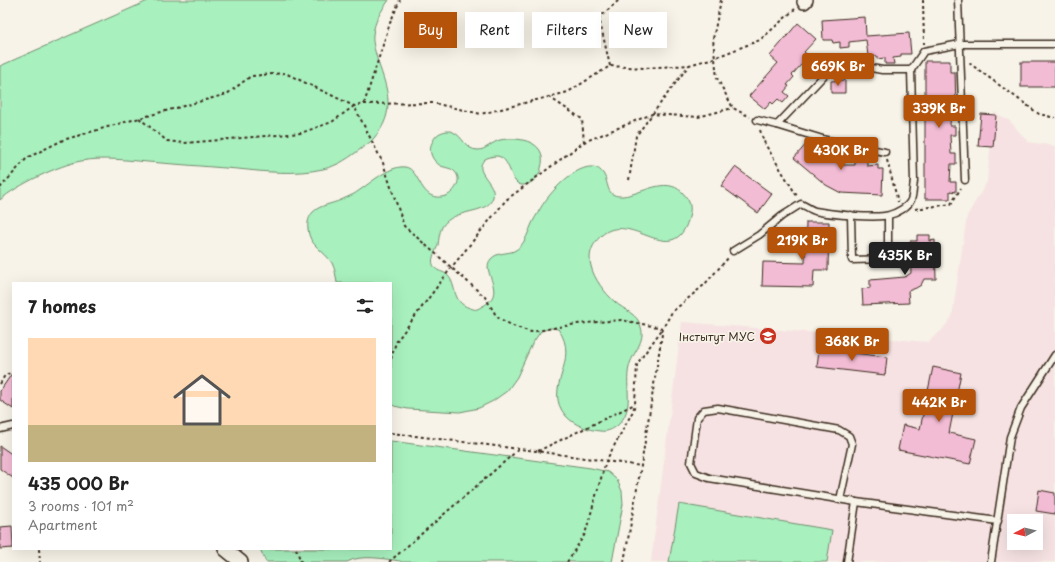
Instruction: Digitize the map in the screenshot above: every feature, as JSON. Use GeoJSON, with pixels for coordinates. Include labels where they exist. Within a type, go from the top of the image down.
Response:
{"type":"FeatureCollection","features":[{"type":"Feature","properties":{"kind":"street"},"geometry":{"type":"LineString","coordinates":[[226,550],[241,562]]}},
{"type":"Feature","properties":{"kind":"lane"},"geometry":{"type":"LineString","coordinates":[[958,0],[965,180]]}},
{"type":"Feature","properties":{"kind":"lane"},"geometry":{"type":"LineString","coordinates":[[733,252],[759,235],[782,216],[802,204],[814,210],[852,215],[888,216],[900,211],[911,200],[914,181],[911,70],[924,51],[960,44],[1055,44]]}},
{"type":"Feature","properties":{"kind":"lane"},"geometry":{"type":"LineString","coordinates":[[777,125],[832,67],[845,63],[882,70],[911,70]]}},
{"type":"Feature","properties":{"kind":"lane"},"geometry":{"type":"LineString","coordinates":[[757,120],[826,140],[884,152]]}},
{"type":"Feature","properties":{"kind":"lane"},"geometry":{"type":"LineString","coordinates":[[852,215],[852,260],[888,259],[888,216]]}},
{"type":"Feature","properties":{"kind":"lane"},"geometry":{"type":"LineString","coordinates":[[991,562],[1010,437],[1021,408],[1055,355]]}},
{"type":"Feature","properties":{"kind":"lane"},"geometry":{"type":"LineString","coordinates":[[840,500],[852,444],[849,436],[839,430],[718,408],[704,410],[697,418],[691,463],[696,473],[708,478],[840,500],[998,521]]}},
{"type":"Feature","properties":{"kind":"lane"},"geometry":{"type":"LineString","coordinates":[[0,429],[12,426]]}},
{"type":"Feature","properties":{"kind":"lane"},"geometry":{"type":"LineString","coordinates":[[847,562],[856,502]]}},
{"type":"Feature","properties":{"kind":"path"},"geometry":{"type":"LineString","coordinates":[[364,104],[390,23],[400,0]]}},
{"type":"Feature","properties":{"kind":"path"},"geometry":{"type":"LineString","coordinates":[[610,66],[599,18],[619,0]]}},
{"type":"Feature","properties":{"kind":"path"},"geometry":{"type":"LineString","coordinates":[[721,0],[713,39],[717,78],[733,108],[757,120],[765,144],[802,204]]}},
{"type":"Feature","properties":{"kind":"path"},"geometry":{"type":"LineString","coordinates":[[923,0],[924,51]]}},
{"type":"Feature","properties":{"kind":"path"},"geometry":{"type":"LineString","coordinates":[[139,118],[167,141],[184,143],[301,133],[332,122],[354,106],[364,104],[433,103],[481,114],[568,92],[610,66],[644,68],[689,65],[714,58],[760,40],[805,1]]}},
{"type":"Feature","properties":{"kind":"path"},"geometry":{"type":"LineString","coordinates":[[960,56],[1039,114],[1055,118]]}},
{"type":"Feature","properties":{"kind":"path"},"geometry":{"type":"LineString","coordinates":[[629,180],[636,136],[689,65]]}},
{"type":"Feature","properties":{"kind":"path"},"geometry":{"type":"LineString","coordinates":[[0,188],[27,158],[63,140],[227,94],[251,76],[285,73],[354,106],[383,163],[404,226],[485,297],[497,316],[513,326],[531,332],[576,324],[621,320],[663,328]]}},
{"type":"Feature","properties":{"kind":"path"},"geometry":{"type":"LineString","coordinates":[[548,97],[582,118],[584,142]]}},
{"type":"Feature","properties":{"kind":"path"},"geometry":{"type":"LineString","coordinates":[[392,356],[396,342],[451,268],[506,200],[584,142],[652,114],[698,117],[733,108]]}},
{"type":"Feature","properties":{"kind":"path"},"geometry":{"type":"LineString","coordinates":[[884,152],[900,211],[951,204],[965,180]]}},
{"type":"Feature","properties":{"kind":"path"},"geometry":{"type":"LineString","coordinates":[[567,562],[585,534],[606,461],[633,411],[635,404],[637,364],[663,328],[672,312],[704,285],[733,252]]}},
{"type":"Feature","properties":{"kind":"path"},"geometry":{"type":"LineString","coordinates":[[624,562],[642,466],[663,328]]}},
{"type":"Feature","properties":{"kind":"path"},"geometry":{"type":"LineString","coordinates":[[0,384],[5,375],[12,372]]}},
{"type":"Feature","properties":{"kind":"path"},"geometry":{"type":"LineString","coordinates":[[536,451],[635,404]]}},
{"type":"Feature","properties":{"kind":"path"},"geometry":{"type":"LineString","coordinates":[[392,433],[642,466]]}},
{"type":"Feature","properties":{"kind":"path"},"geometry":{"type":"LineString","coordinates":[[389,562],[519,449]]}},
{"type":"Feature","properties":{"kind":"path"},"geometry":{"type":"LineString","coordinates":[[38,550],[40,562]]}},
{"type":"Feature","properties":{"kind":"path"},"geometry":{"type":"LineString","coordinates":[[298,550],[301,562]]}},
{"type":"Feature","properties":{"kind":"shaded area","name":"Інстытут МУС"},"geometry":{"type":"Polygon","coordinates":[[[994,112],[1010,121],[1028,142],[1055,146],[1055,562],[651,562],[682,322],[928,342],[942,330],[952,317],[967,216],[987,182],[994,112]]]}},
{"type":"Feature","properties":{"kind":"green space"},"geometry":{"type":"Polygon","coordinates":[[[150,0],[389,0],[378,17],[373,35],[374,48],[385,82],[388,101],[388,110],[381,129],[371,141],[353,155],[339,163],[323,169],[302,172],[280,172],[122,160],[89,160],[72,163],[50,171],[27,182],[0,200],[0,66],[150,0]]]}},
{"type":"Feature","properties":{"kind":"green space"},"geometry":{"type":"Polygon","coordinates":[[[452,131],[470,148],[478,150],[484,149],[500,140],[516,139],[531,143],[541,152],[542,159],[537,177],[532,182],[523,185],[518,184],[514,180],[502,158],[496,156],[485,159],[481,164],[481,168],[482,173],[493,192],[493,197],[490,203],[478,210],[454,217],[447,221],[442,227],[438,245],[433,257],[433,265],[436,269],[445,273],[450,278],[460,301],[464,305],[474,309],[478,309],[489,301],[493,295],[494,289],[488,270],[488,264],[491,259],[499,254],[514,251],[520,246],[525,240],[540,209],[552,192],[577,171],[588,167],[597,168],[602,172],[611,193],[614,195],[630,195],[653,187],[668,186],[675,187],[688,199],[690,205],[689,217],[686,226],[678,237],[668,240],[656,239],[631,230],[618,229],[606,232],[595,243],[591,251],[590,257],[592,271],[597,281],[611,298],[634,315],[641,327],[642,332],[642,338],[629,367],[628,405],[626,412],[623,419],[613,429],[607,431],[591,430],[569,419],[559,406],[559,385],[566,352],[564,341],[558,329],[551,328],[541,331],[532,344],[517,377],[507,391],[493,401],[479,408],[460,412],[408,409],[394,406],[392,404],[392,282],[337,282],[332,263],[311,240],[308,222],[310,216],[316,210],[354,194],[378,177],[392,169],[399,167],[410,169],[425,191],[430,195],[437,197],[446,196],[452,192],[458,182],[457,175],[452,170],[438,164],[431,155],[431,144],[437,135],[452,131]]]}},
{"type":"Feature","properties":{"kind":"green space"},"geometry":{"type":"Polygon","coordinates":[[[392,441],[591,468],[608,472],[617,480],[622,491],[623,504],[612,562],[402,562],[380,558],[359,558],[347,562],[266,562],[260,550],[392,550],[392,441]]]}},
{"type":"Feature","properties":{"kind":"green space"},"geometry":{"type":"Polygon","coordinates":[[[679,504],[832,530],[827,562],[669,562],[679,504]]]}},
{"type":"Feature","properties":{"kind":"building"},"geometry":{"type":"Polygon","coordinates":[[[865,17],[866,36],[909,33],[911,54],[901,54],[901,57],[893,58],[894,64],[885,64],[885,58],[877,59],[877,56],[868,56],[866,40],[849,42],[849,47],[840,48],[840,42],[833,43],[832,40],[823,40],[822,20],[865,17]]]}},
{"type":"Feature","properties":{"kind":"building"},"geometry":{"type":"Polygon","coordinates":[[[798,23],[816,39],[804,52],[809,56],[792,75],[794,77],[787,85],[789,86],[784,92],[789,96],[783,103],[778,99],[773,104],[771,102],[765,109],[749,96],[778,63],[770,56],[798,23]]]}},
{"type":"Feature","properties":{"kind":"building"},"geometry":{"type":"Polygon","coordinates":[[[925,61],[950,61],[950,72],[955,72],[956,108],[951,108],[950,126],[955,126],[955,135],[950,135],[951,154],[956,154],[956,164],[951,164],[950,182],[956,182],[956,192],[950,191],[950,199],[925,199],[925,61]]]}},
{"type":"Feature","properties":{"kind":"building"},"geometry":{"type":"Polygon","coordinates":[[[1021,62],[1055,62],[1055,87],[1021,87],[1021,62]]]}},
{"type":"Feature","properties":{"kind":"building"},"geometry":{"type":"Polygon","coordinates":[[[845,80],[845,93],[831,93],[831,81],[845,80]]]}},
{"type":"Feature","properties":{"kind":"building"},"geometry":{"type":"Polygon","coordinates":[[[981,114],[996,115],[993,147],[978,146],[981,114]]]}},
{"type":"Feature","properties":{"kind":"building"},"geometry":{"type":"Polygon","coordinates":[[[809,141],[815,146],[818,144],[822,147],[825,144],[827,145],[836,152],[832,156],[843,165],[855,165],[855,160],[867,160],[867,166],[878,165],[878,169],[883,169],[882,195],[841,193],[826,185],[794,158],[809,141]]]}},
{"type":"Feature","properties":{"kind":"building"},"geometry":{"type":"Polygon","coordinates":[[[735,167],[772,194],[758,213],[721,186],[735,167]]]}},
{"type":"Feature","properties":{"kind":"building"},"geometry":{"type":"Polygon","coordinates":[[[806,222],[829,222],[828,270],[814,270],[813,287],[762,286],[763,262],[805,263],[806,222]]]}},
{"type":"Feature","properties":{"kind":"building"},"geometry":{"type":"Polygon","coordinates":[[[917,235],[930,235],[930,241],[935,240],[936,279],[924,279],[921,285],[908,291],[909,303],[863,305],[862,289],[870,288],[870,280],[905,277],[911,273],[910,241],[917,241],[917,235]]]}},
{"type":"Feature","properties":{"kind":"building"},"geometry":{"type":"Polygon","coordinates":[[[819,349],[887,357],[885,375],[817,367],[819,349]]]}},
{"type":"Feature","properties":{"kind":"building"},"geometry":{"type":"Polygon","coordinates":[[[933,367],[961,373],[949,433],[976,439],[970,464],[898,450],[903,425],[920,429],[933,367]]]}},
{"type":"Feature","properties":{"kind":"building"},"geometry":{"type":"Polygon","coordinates":[[[12,373],[12,408],[0,400],[0,391],[12,373]]]}},
{"type":"Feature","properties":{"kind":"building"},"geometry":{"type":"Polygon","coordinates":[[[0,446],[12,454],[12,477],[0,469],[0,446]]]}},
{"type":"Feature","properties":{"kind":"building"},"geometry":{"type":"Polygon","coordinates":[[[1039,490],[1055,493],[1055,514],[1036,511],[1039,490]]]}},
{"type":"Feature","properties":{"kind":"building"},"geometry":{"type":"Polygon","coordinates":[[[12,526],[12,548],[0,549],[0,527],[12,526]]]}},
{"type":"Feature","properties":{"kind":"place","name":"Інстытут МУС"},"geometry":{"type":"Point","coordinates":[768,336]}}]}
